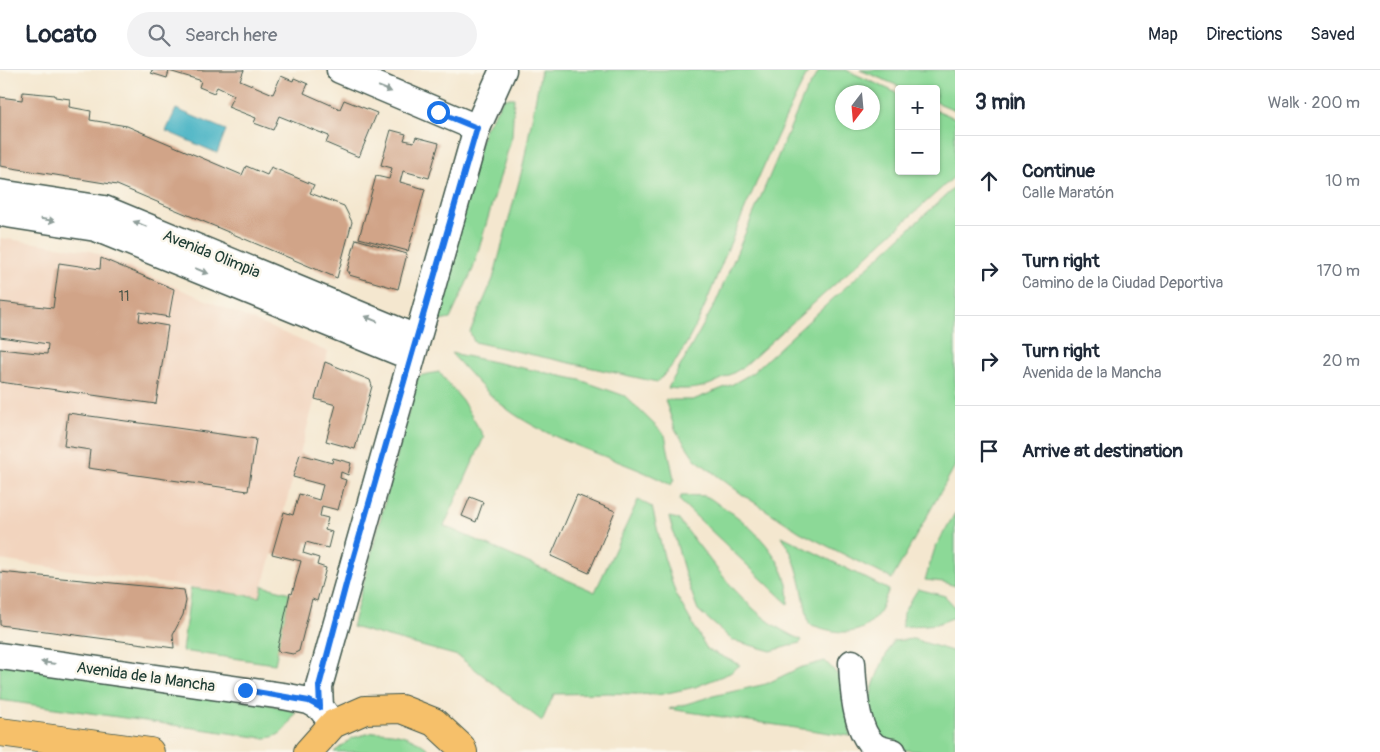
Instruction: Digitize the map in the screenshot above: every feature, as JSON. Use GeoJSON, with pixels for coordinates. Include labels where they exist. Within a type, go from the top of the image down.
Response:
{"type":"FeatureCollection","features":[{"type":"Feature","properties":{"kind":"main road"},"geometry":{"type":"LineString","coordinates":[[308,752],[327,716],[365,710],[401,709],[434,722],[461,747],[463,752]]}},
{"type":"Feature","properties":{"kind":"main road"},"geometry":{"type":"LineString","coordinates":[[0,732],[150,752]]}},
{"type":"Feature","properties":{"kind":"street"},"geometry":{"type":"LineString","coordinates":[[340,70],[477,128]]}},
{"type":"Feature","properties":{"kind":"street"},"geometry":{"type":"LineString","coordinates":[[327,716],[319,686],[477,128],[503,70]]}},
{"type":"Feature","properties":{"kind":"street","name":"Avenida Olimpia"},"geometry":{"type":"LineString","coordinates":[[0,193],[104,209],[414,347]]}},
{"type":"Feature","properties":{"kind":"street","name":"Avenida Olimpia"},"geometry":{"type":"LineString","coordinates":[[0,213],[96,228],[414,347]]}},
{"type":"Feature","properties":{"kind":"street","name":"Avenida de la Mancha"},"geometry":{"type":"LineString","coordinates":[[0,656],[283,696],[309,701],[327,716]]}},
{"type":"Feature","properties":{"kind":"street"},"geometry":{"type":"LineString","coordinates":[[852,663],[853,686],[859,717],[865,734],[874,746],[893,752]]}},
{"type":"Feature","properties":{"kind":"shaded area"},"geometry":{"type":"Polygon","coordinates":[[[0,238],[91,251],[328,352],[260,597],[0,560],[0,238]]]}},
{"type":"Feature","properties":{"kind":"green space"},"geometry":{"type":"Polygon","coordinates":[[[541,70],[809,70],[766,160],[690,338],[669,369],[657,382],[474,342],[470,332],[493,279],[523,166],[541,70]]]}},
{"type":"Feature","properties":{"kind":"green space"},"geometry":{"type":"Polygon","coordinates":[[[820,70],[846,70],[879,85],[835,85],[835,130],[880,130],[880,85],[895,92],[895,175],[940,175],[940,112],[955,118],[955,176],[742,368],[707,386],[690,389],[668,388],[715,304],[805,93],[820,70]]]}},
{"type":"Feature","properties":{"kind":"green space"},"geometry":{"type":"Polygon","coordinates":[[[860,70],[955,70],[955,110],[940,104],[940,85],[896,85],[860,70]]]}},
{"type":"Feature","properties":{"kind":"green space"},"geometry":{"type":"Polygon","coordinates":[[[504,98],[514,98],[512,136],[473,269],[450,319],[439,321],[438,299],[484,130],[504,98]]]}},
{"type":"Feature","properties":{"kind":"green space"},"geometry":{"type":"Polygon","coordinates":[[[955,187],[955,466],[892,579],[800,532],[743,495],[695,459],[675,429],[665,400],[693,400],[733,384],[752,373],[955,187]]]}},
{"type":"Feature","properties":{"kind":"green space"},"geometry":{"type":"Polygon","coordinates":[[[451,353],[580,380],[625,396],[665,435],[674,479],[671,485],[532,425],[497,401],[451,353]]]}},
{"type":"Feature","properties":{"kind":"green space"},"geometry":{"type":"Polygon","coordinates":[[[439,372],[462,400],[484,437],[444,526],[595,592],[638,500],[652,507],[664,557],[676,595],[707,649],[740,665],[730,673],[695,687],[658,695],[609,693],[554,694],[542,721],[458,656],[352,627],[418,376],[439,372]]]}},
{"type":"Feature","properties":{"kind":"green space"},"geometry":{"type":"Polygon","coordinates":[[[681,496],[708,497],[743,521],[755,533],[777,560],[784,574],[788,589],[788,604],[680,501],[681,496]]]}},
{"type":"Feature","properties":{"kind":"green space"},"geometry":{"type":"Polygon","coordinates":[[[955,513],[955,586],[943,582],[925,580],[935,548],[955,513]]]}},
{"type":"Feature","properties":{"kind":"green space"},"geometry":{"type":"Polygon","coordinates":[[[669,517],[678,519],[718,571],[748,604],[783,631],[802,640],[800,643],[771,651],[732,640],[698,610],[686,577],[669,517]]]}},
{"type":"Feature","properties":{"kind":"green space"},"geometry":{"type":"Polygon","coordinates":[[[782,536],[889,590],[881,609],[874,619],[860,629],[843,632],[809,624],[797,568],[782,536]]]}},
{"type":"Feature","properties":{"kind":"green space"},"geometry":{"type":"Polygon","coordinates":[[[263,586],[290,593],[275,664],[182,651],[191,588],[260,597],[263,586]]]}},
{"type":"Feature","properties":{"kind":"green space"},"geometry":{"type":"Polygon","coordinates":[[[918,589],[945,596],[955,607],[955,617],[937,624],[902,627],[903,613],[918,589]]]}},
{"type":"Feature","properties":{"kind":"green space"},"geometry":{"type":"Polygon","coordinates":[[[913,639],[955,652],[955,752],[916,751],[893,748],[873,728],[870,716],[870,703],[876,677],[893,641],[913,639]]]}},
{"type":"Feature","properties":{"kind":"green space"},"geometry":{"type":"Polygon","coordinates":[[[825,661],[841,680],[848,695],[850,736],[669,709],[713,696],[766,684],[799,668],[825,661]]]}},
{"type":"Feature","properties":{"kind":"green space"},"geometry":{"type":"Polygon","coordinates":[[[0,662],[244,697],[296,712],[280,734],[263,738],[0,700],[0,662]]]}},
{"type":"Feature","properties":{"kind":"green space"},"geometry":{"type":"Polygon","coordinates":[[[374,732],[405,736],[432,752],[334,752],[352,738],[374,732]]]}},
{"type":"Feature","properties":{"kind":"water"},"geometry":{"type":"Polygon","coordinates":[[[176,109],[226,130],[217,153],[166,131],[176,109]]]}},
{"type":"Feature","properties":{"kind":"building"},"geometry":{"type":"Polygon","coordinates":[[[152,70],[244,70],[240,80],[273,94],[281,76],[293,81],[294,78],[308,84],[304,93],[340,109],[344,100],[377,113],[359,157],[326,143],[329,136],[279,116],[273,130],[254,123],[256,118],[228,107],[234,95],[217,87],[214,93],[199,87],[201,81],[199,80],[169,71],[167,78],[151,73],[152,70]]]}},
{"type":"Feature","properties":{"kind":"building"},"geometry":{"type":"Polygon","coordinates":[[[23,92],[55,95],[55,97],[70,99],[69,107],[91,111],[90,120],[127,126],[242,175],[246,166],[267,175],[271,167],[314,185],[310,193],[344,206],[352,222],[337,278],[117,185],[0,166],[0,97],[22,100],[23,92]]]}},
{"type":"Feature","properties":{"kind":"building"},"geometry":{"type":"Polygon","coordinates":[[[391,130],[406,134],[404,140],[414,142],[416,137],[439,143],[429,178],[403,171],[400,182],[425,189],[408,251],[359,238],[376,176],[389,179],[392,168],[381,165],[391,130]]]}},
{"type":"Feature","properties":{"kind":"building"},"geometry":{"type":"Polygon","coordinates":[[[356,239],[407,254],[398,289],[349,275],[350,272],[347,272],[356,239]]]}},
{"type":"Feature","properties":{"kind":"building"},"geometry":{"type":"Polygon","coordinates":[[[101,258],[174,289],[169,317],[140,312],[139,321],[168,326],[156,404],[0,382],[0,349],[47,354],[48,344],[0,337],[0,302],[53,308],[59,263],[100,269],[101,258]]]}},
{"type":"Feature","properties":{"kind":"building"},"geometry":{"type":"Polygon","coordinates":[[[325,362],[370,380],[372,386],[355,449],[326,441],[336,405],[315,399],[325,362]]]}},
{"type":"Feature","properties":{"kind":"building"},"geometry":{"type":"Polygon","coordinates":[[[68,413],[256,439],[248,491],[88,468],[90,450],[64,446],[68,413]]]}},
{"type":"Feature","properties":{"kind":"building"},"geometry":{"type":"Polygon","coordinates":[[[300,454],[332,463],[333,458],[351,463],[348,475],[341,472],[340,478],[346,480],[338,510],[322,506],[320,516],[328,518],[325,530],[332,532],[328,548],[306,542],[303,553],[319,558],[317,565],[326,568],[317,601],[312,599],[299,651],[293,654],[277,651],[290,593],[292,594],[301,561],[272,554],[284,512],[293,515],[299,494],[319,500],[323,485],[293,477],[300,454]]]}},
{"type":"Feature","properties":{"kind":"building"},"geometry":{"type":"Polygon","coordinates":[[[577,495],[615,511],[589,573],[551,556],[577,495]]]}},
{"type":"Feature","properties":{"kind":"building"},"geometry":{"type":"Polygon","coordinates":[[[470,497],[483,502],[476,522],[462,516],[470,497]]]}},
{"type":"Feature","properties":{"kind":"building"},"geometry":{"type":"Polygon","coordinates":[[[0,572],[184,590],[186,601],[183,615],[173,634],[174,648],[0,625],[0,572]]]}},
{"type":"Feature","properties":{"kind":"route"},"geometry":{"type":"LineString","coordinates":[[245,690],[309,701],[320,707],[319,686],[349,573],[477,128],[438,112]]}}]}
